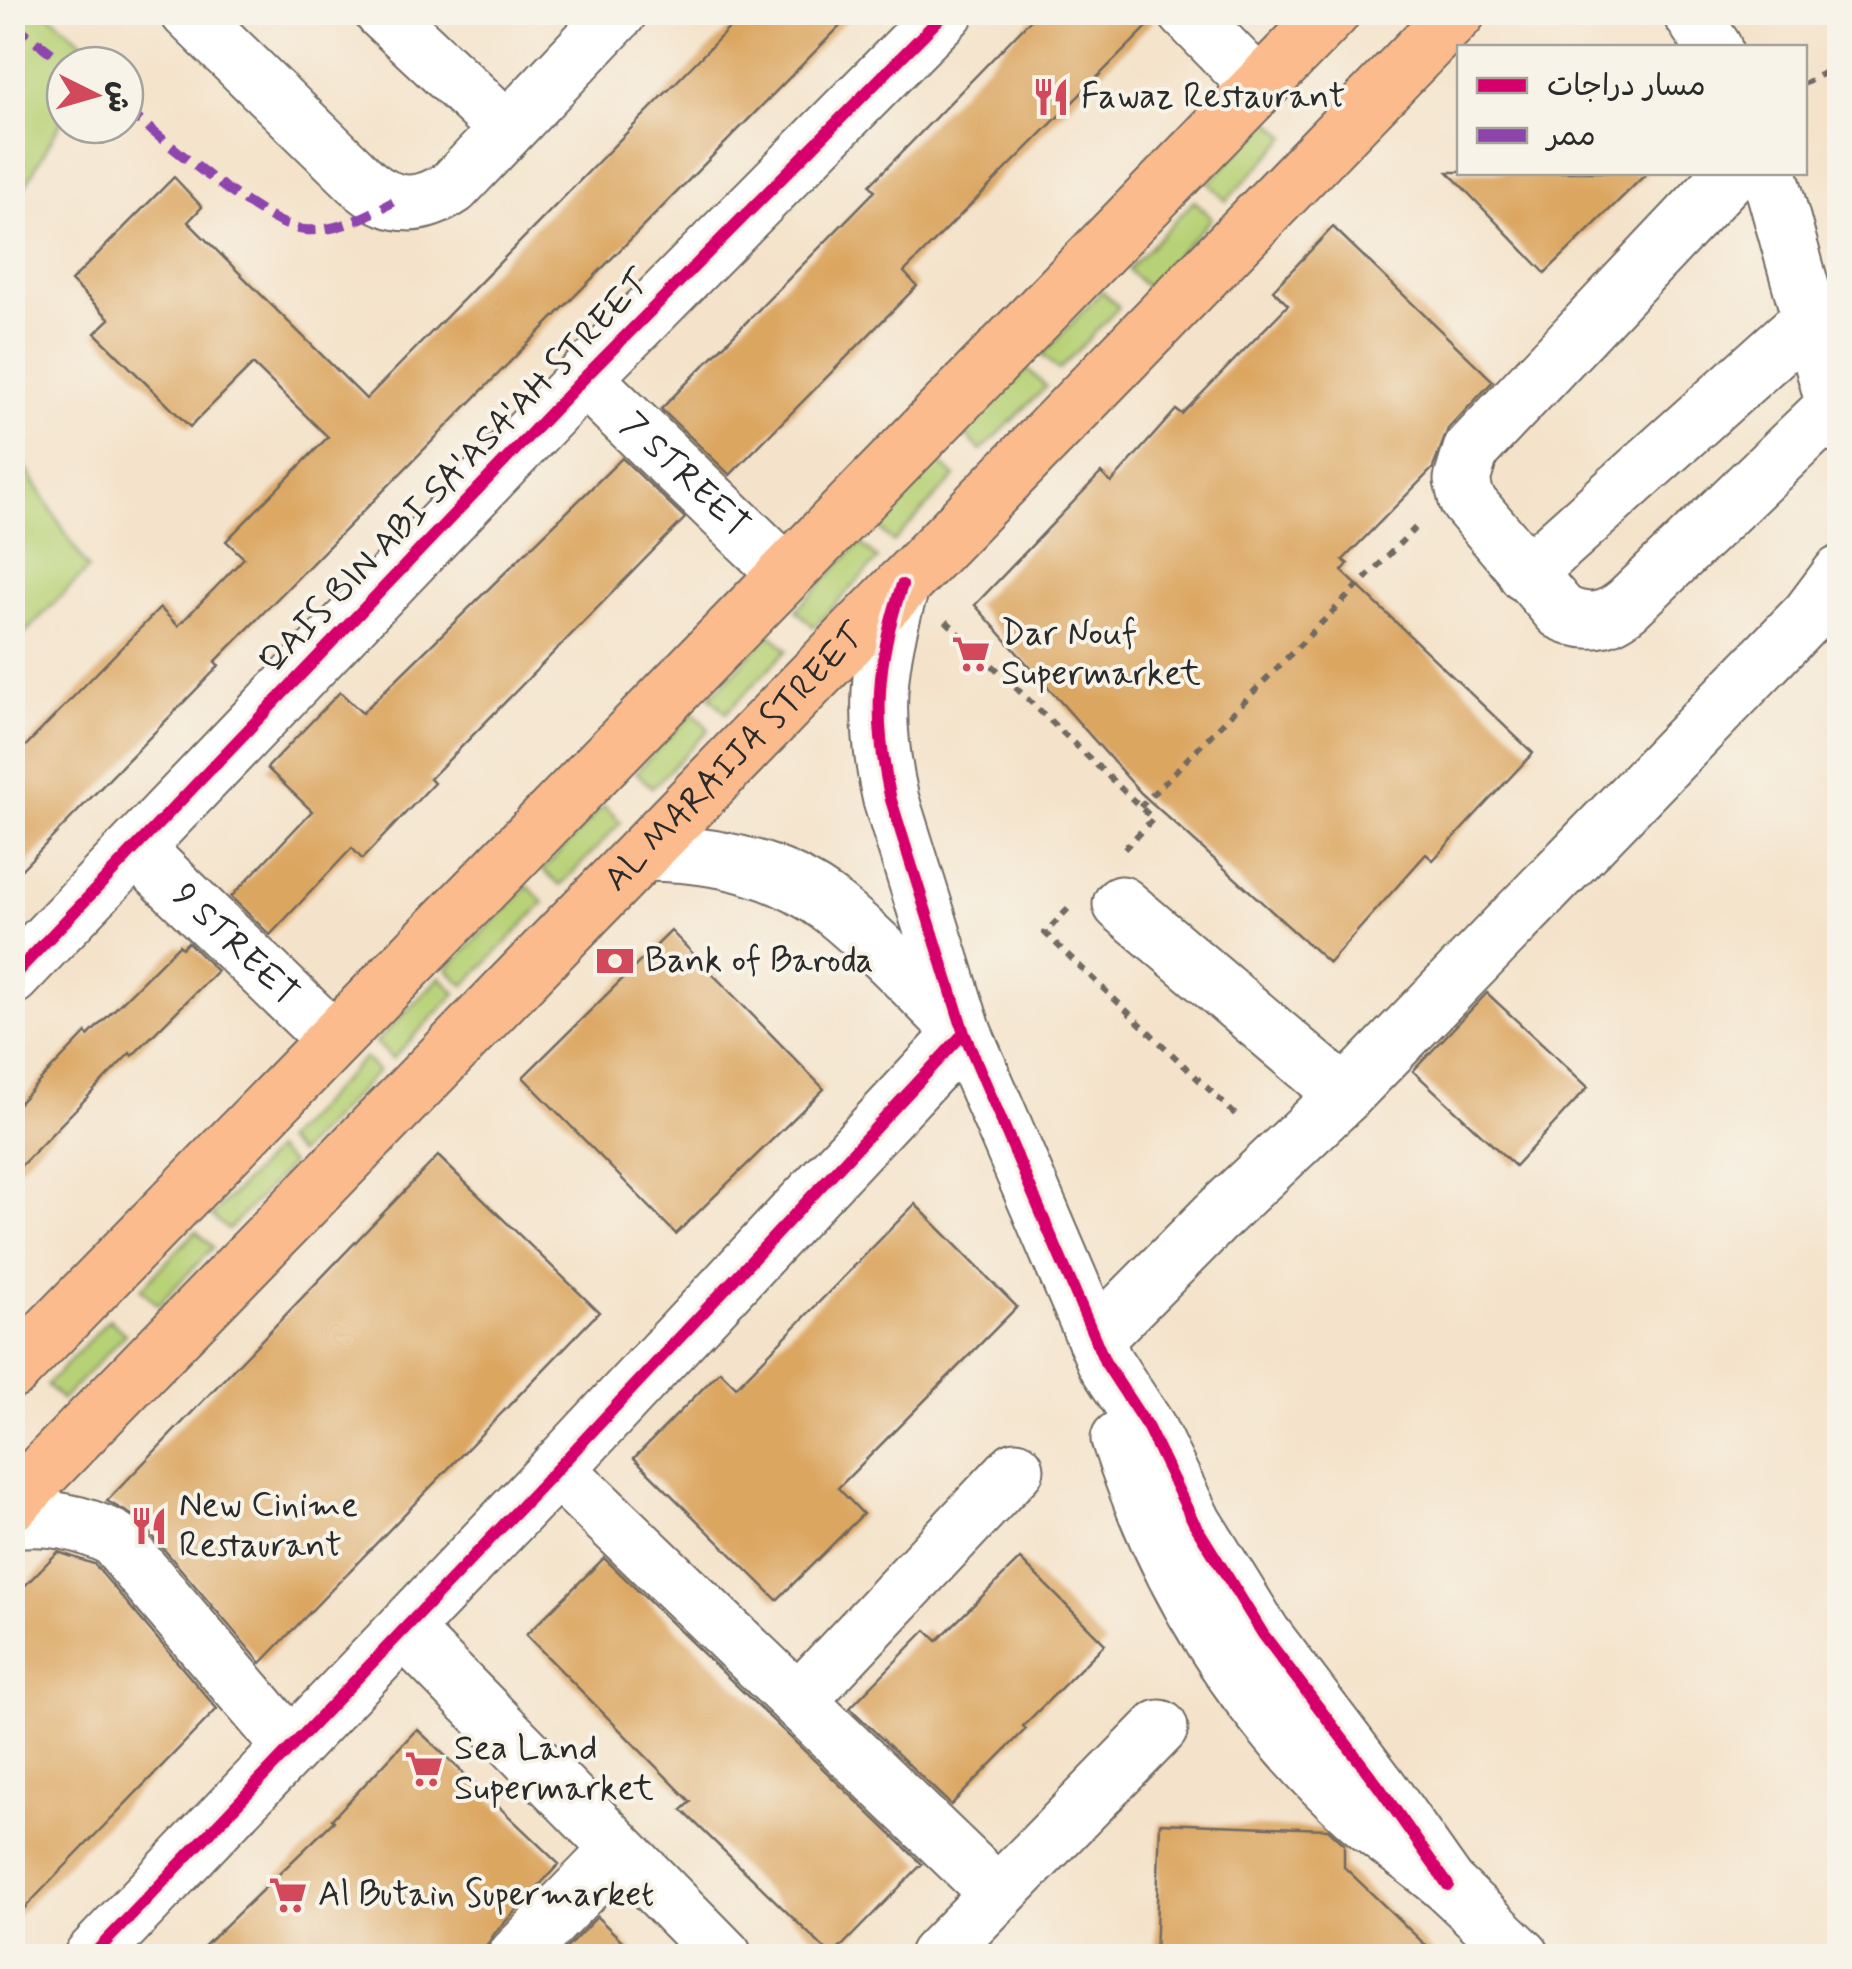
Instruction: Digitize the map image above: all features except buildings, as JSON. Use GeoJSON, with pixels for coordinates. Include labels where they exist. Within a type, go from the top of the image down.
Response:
{"type":"FeatureCollection","features":[{"type":"Feature","properties":{"kind":"main road"},"geometry":{"type":"LineString","coordinates":[[12,1370],[1332,12]]}},
{"type":"Feature","properties":{"kind":"main road","name":"AL MARAIJA STREET"},"geometry":{"type":"LineString","coordinates":[[12,1503],[902,586],[1440,16]]}},
{"type":"Feature","properties":{"kind":"street"},"geometry":{"type":"LineString","coordinates":[[188,12],[365,185],[392,202],[414,205],[435,199],[453,187],[619,12]]}},
{"type":"Feature","properties":{"kind":"street"},"geometry":{"type":"LineString","coordinates":[[382,12],[506,128]]}},
{"type":"Feature","properties":{"kind":"street","name":"QAIS BIN ABI SA'ASA'AH STREET"},"geometry":{"type":"LineString","coordinates":[[12,977],[584,378],[946,12]]}},
{"type":"Feature","properties":{"kind":"street"},"geometry":{"type":"LineString","coordinates":[[1186,12],[1259,87]]}},
{"type":"Feature","properties":{"kind":"street"},"geometry":{"type":"LineString","coordinates":[[1690,12],[1712,45]]}},
{"type":"Feature","properties":{"kind":"street"},"geometry":{"type":"LineString","coordinates":[[1730,175],[1478,442],[1467,460],[1463,492],[1473,512],[1560,612],[1574,619],[1603,620],[1617,614],[1837,415],[1770,175]]}},
{"type":"Feature","properties":{"kind":"street"},"geometry":{"type":"LineString","coordinates":[[1526,574],[1810,319]]}},
{"type":"Feature","properties":{"kind":"street","name":"7 STREET"},"geometry":{"type":"LineString","coordinates":[[584,378],[786,573]]}},
{"type":"Feature","properties":{"kind":"street"},"geometry":{"type":"LineString","coordinates":[[1100,1351],[1215,1218],[1345,1095],[1810,614],[1840,574]]}},
{"type":"Feature","properties":{"kind":"street"},"geometry":{"type":"LineString","coordinates":[[902,586],[882,656],[878,728],[891,800],[964,1033],[1100,1351],[1148,1428],[1194,1523],[1263,1634],[1379,1786],[1448,1886],[1522,1956]]}},
{"type":"Feature","properties":{"kind":"street","name":"9 STREET"},"geometry":{"type":"LineString","coordinates":[[136,849],[332,1039]]}},
{"type":"Feature","properties":{"kind":"street"},"geometry":{"type":"LineString","coordinates":[[642,853],[683,853],[723,859],[797,886],[831,907],[964,1033]]}},
{"type":"Feature","properties":{"kind":"street"},"geometry":{"type":"LineString","coordinates":[[1121,904],[1345,1095]]}},
{"type":"Feature","properties":{"kind":"street"},"geometry":{"type":"LineString","coordinates":[[92,1956],[557,1470],[964,1033]]}},
{"type":"Feature","properties":{"kind":"street"},"geometry":{"type":"LineString","coordinates":[[798,1702],[1016,1469]]}},
{"type":"Feature","properties":{"kind":"street"},"geometry":{"type":"LineString","coordinates":[[557,1470],[998,1894]]}},
{"type":"Feature","properties":{"kind":"street"},"geometry":{"type":"LineString","coordinates":[[12,1520],[65,1520],[113,1538],[291,1747]]}},
{"type":"Feature","properties":{"kind":"street"},"geometry":{"type":"LineString","coordinates":[[404,1630],[724,1956]]}},
{"type":"Feature","properties":{"kind":"street"},"geometry":{"type":"LineString","coordinates":[[937,1956],[1160,1728]]}},
{"type":"Feature","properties":{"kind":"street"},"geometry":{"type":"LineString","coordinates":[[516,1956],[619,1850]]}},
{"type":"Feature","properties":{"kind":"path"},"geometry":{"type":"LineString","coordinates":[[1807,82],[1840,64]]}},
{"type":"Feature","properties":{"kind":"path"},"geometry":{"type":"LineString","coordinates":[[1140,807],[1462,480]]}},
{"type":"Feature","properties":{"kind":"green space"},"geometry":{"type":"Polygon","coordinates":[[[13,12],[48,13],[87,45],[45,45],[45,145],[48,145],[13,208],[13,12]]]}},
{"type":"Feature","properties":{"kind":"green space"},"geometry":{"type":"Polygon","coordinates":[[[1269,120],[1287,137],[1226,201],[1209,183],[1269,120]]]}},
{"type":"Feature","properties":{"kind":"green space"},"geometry":{"type":"Polygon","coordinates":[[[1194,201],[1212,218],[1146,287],[1128,270],[1194,201]]]}},
{"type":"Feature","properties":{"kind":"green space"},"geometry":{"type":"Polygon","coordinates":[[[1102,291],[1119,307],[1059,370],[1042,355],[1102,291]]]}},
{"type":"Feature","properties":{"kind":"green space"},"geometry":{"type":"Polygon","coordinates":[[[1028,369],[1046,387],[981,451],[964,433],[1028,369]]]}},
{"type":"Feature","properties":{"kind":"green space"},"geometry":{"type":"Polygon","coordinates":[[[12,446],[88,569],[13,645],[12,645],[12,446]]]}},
{"type":"Feature","properties":{"kind":"green space"},"geometry":{"type":"Polygon","coordinates":[[[938,461],[955,477],[893,542],[877,526],[938,461]]]}},
{"type":"Feature","properties":{"kind":"green space"},"geometry":{"type":"Polygon","coordinates":[[[860,543],[878,559],[814,627],[796,610],[860,543]]]}},
{"type":"Feature","properties":{"kind":"green space"},"geometry":{"type":"Polygon","coordinates":[[[771,634],[787,650],[726,713],[710,697],[771,634]]]}},
{"type":"Feature","properties":{"kind":"green space"},"geometry":{"type":"Polygon","coordinates":[[[693,713],[709,729],[652,788],[636,772],[693,713]]]}},
{"type":"Feature","properties":{"kind":"green space"},"geometry":{"type":"Polygon","coordinates":[[[604,806],[621,822],[560,886],[543,870],[604,806]]]}},
{"type":"Feature","properties":{"kind":"green space"},"geometry":{"type":"Polygon","coordinates":[[[528,886],[544,903],[464,986],[447,969],[528,886]]]}},
{"type":"Feature","properties":{"kind":"green space"},"geometry":{"type":"Polygon","coordinates":[[[440,977],[456,993],[392,1059],[376,1042],[440,977]]]}},
{"type":"Feature","properties":{"kind":"green space"},"geometry":{"type":"Polygon","coordinates":[[[364,1058],[378,1071],[298,1154],[284,1141],[364,1058]]]}},
{"type":"Feature","properties":{"kind":"green space"},"geometry":{"type":"Polygon","coordinates":[[[275,1150],[291,1164],[228,1230],[212,1216],[275,1150]]]}},
{"type":"Feature","properties":{"kind":"green space"},"geometry":{"type":"Polygon","coordinates":[[[196,1231],[213,1247],[158,1305],[141,1289],[196,1231]]]}},
{"type":"Feature","properties":{"kind":"green space"},"geometry":{"type":"Polygon","coordinates":[[[109,1319],[125,1334],[62,1400],[47,1385],[109,1319]]]}},
{"type":"Feature","properties":{"kind":"marked path"},"geometry":{"type":"LineString","coordinates":[[12,23],[45,48]]}},
{"type":"Feature","properties":{"kind":"marked path"},"geometry":{"type":"LineString","coordinates":[[145,125],[213,179],[287,225],[305,230],[329,229],[393,202]]}},
{"type":"Feature","properties":{"kind":"cycle path"},"geometry":{"type":"LineString","coordinates":[[12,977],[584,378],[946,12]]}},
{"type":"Feature","properties":{"kind":"cycle path"},"geometry":{"type":"LineString","coordinates":[[902,585],[882,666],[881,744],[891,800],[964,1033],[1105,1362],[1148,1428],[1194,1523],[1263,1634],[1448,1885]]}},
{"type":"Feature","properties":{"kind":"cycle path"},"geometry":{"type":"LineString","coordinates":[[92,1956],[557,1469],[964,1033]]}},
{"type":"Feature","properties":{"kind":"place","name":"Fawaz Restaurant"},"geometry":{"type":"Point","coordinates":[1051,97]}},
{"type":"Feature","properties":{"kind":"place","name":"Dar Nouf Supermarket"},"geometry":{"type":"Point","coordinates":[971,654]}},
{"type":"Feature","properties":{"kind":"place","name":"Bank of Baroda"},"geometry":{"type":"Point","coordinates":[615,961]}},
{"type":"Feature","properties":{"kind":"place","name":"New Cinime Restaurant"},"geometry":{"type":"Point","coordinates":[149,1526]}},
{"type":"Feature","properties":{"kind":"place","name":"Sea Land Supermarket"},"geometry":{"type":"Point","coordinates":[424,1769]}},
{"type":"Feature","properties":{"kind":"place","name":"Al Butain Supermarket"},"geometry":{"type":"Point","coordinates":[288,1895]}}]}
